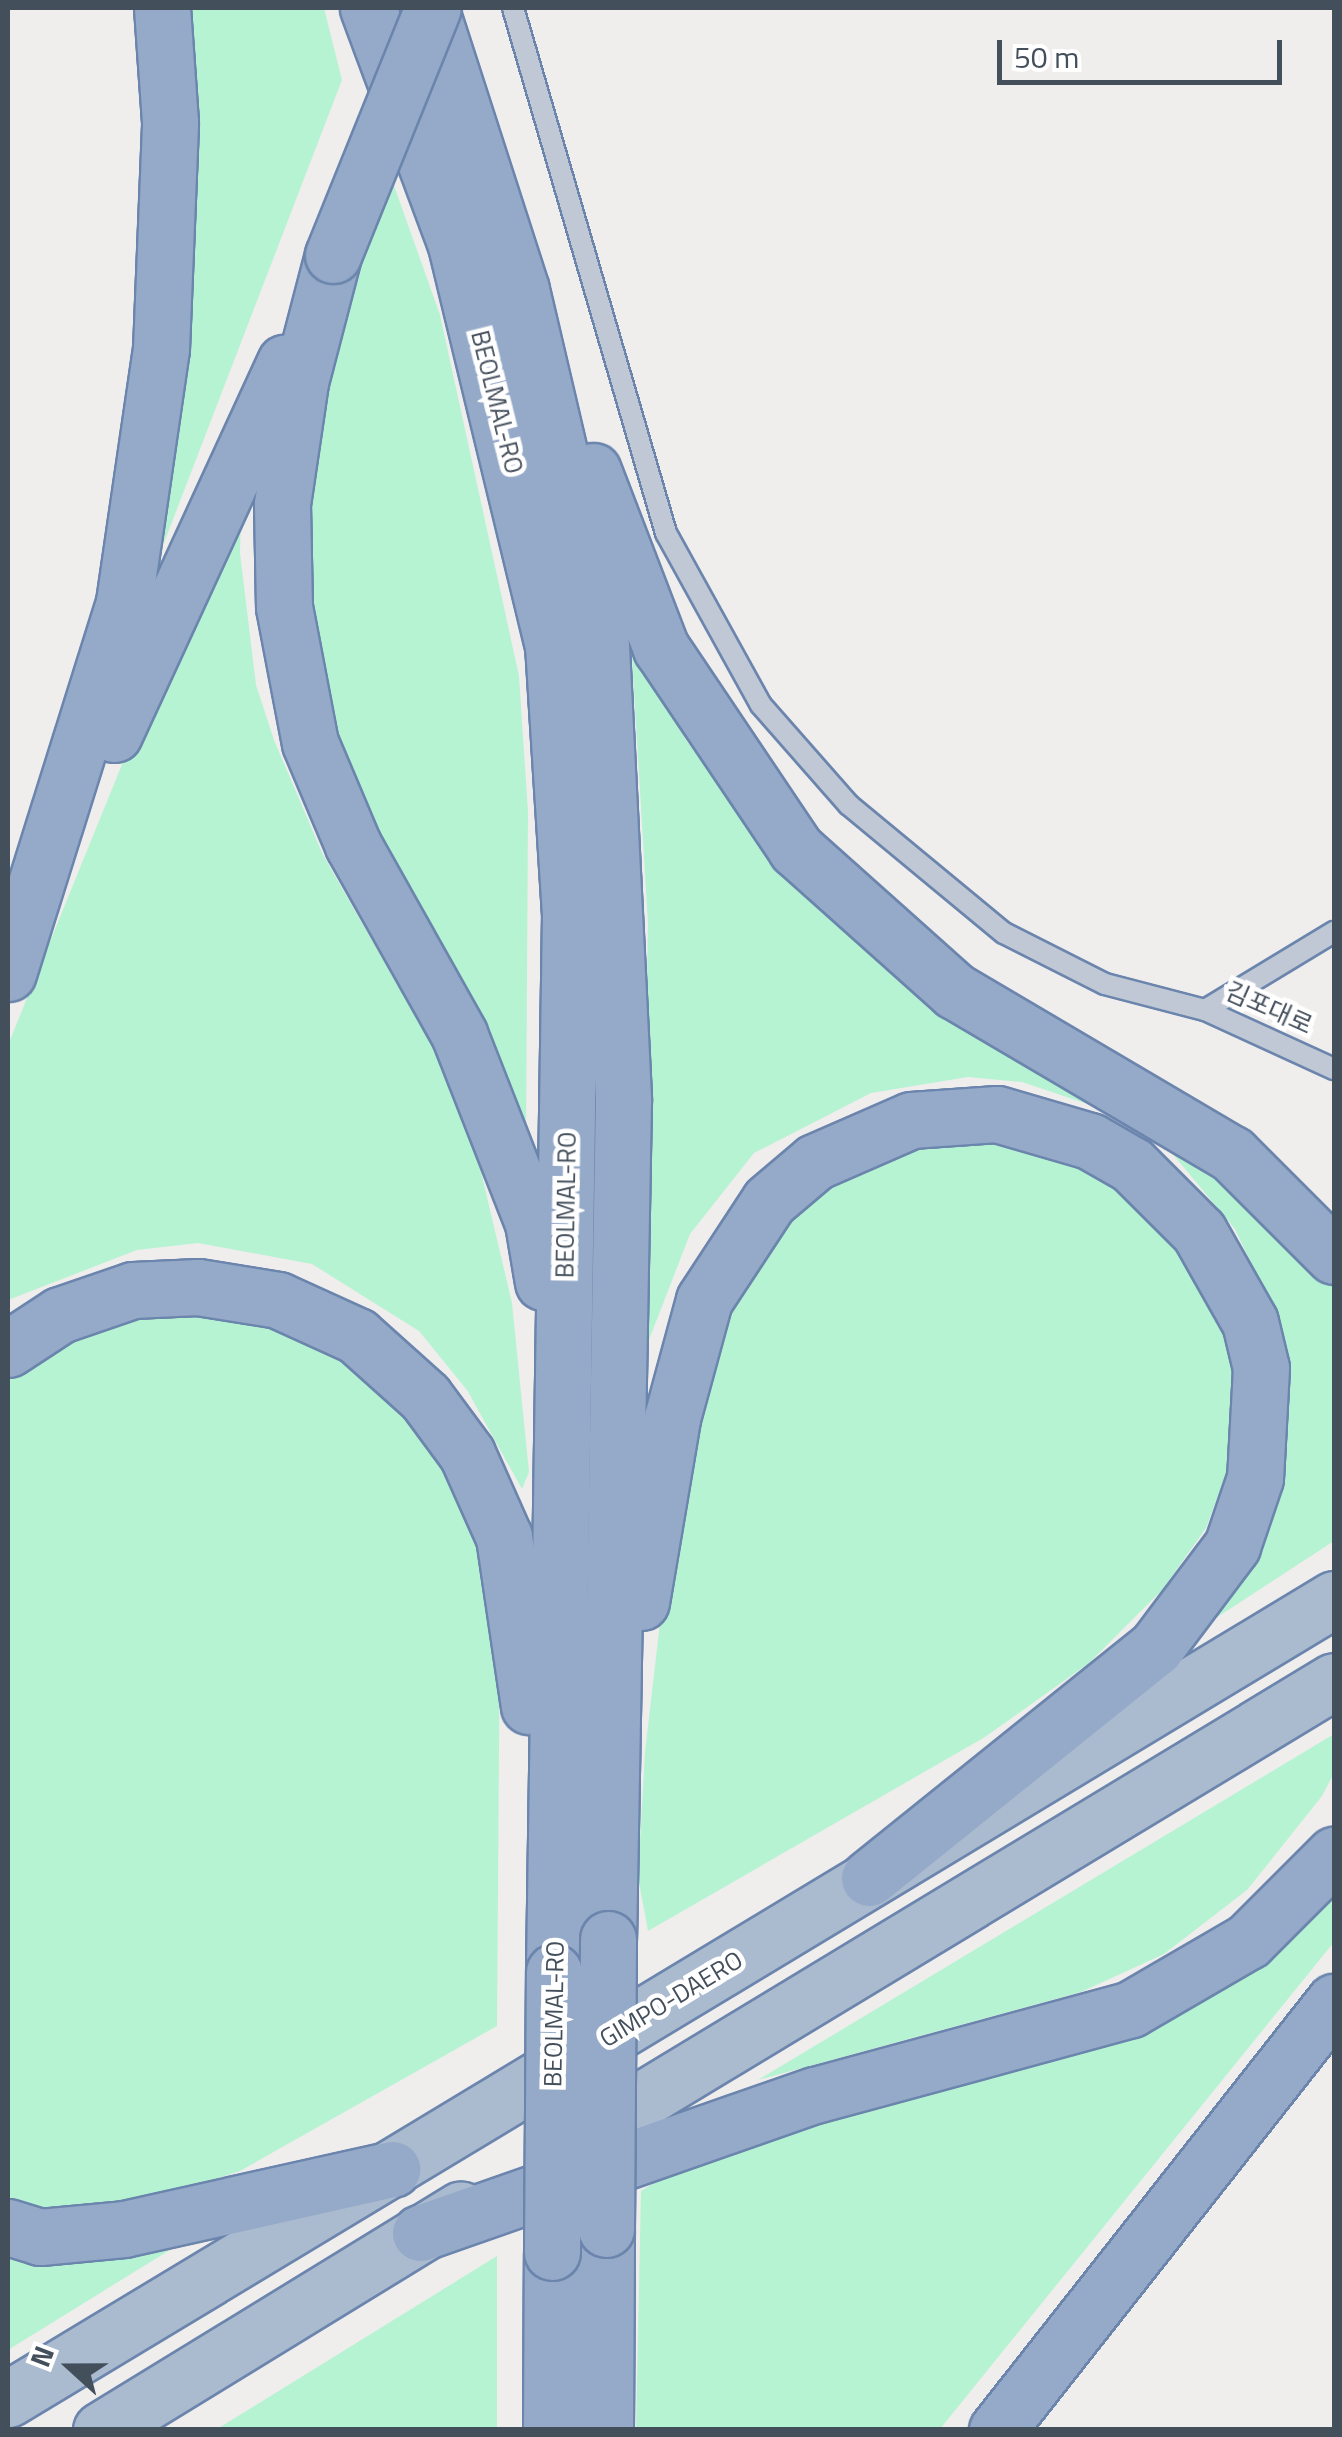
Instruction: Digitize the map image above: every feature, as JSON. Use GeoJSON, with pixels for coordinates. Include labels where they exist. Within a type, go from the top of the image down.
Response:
{"type":"FeatureCollection","features":[{"type":"Feature","properties":{"kind":"highway"},"geometry":{"type":"LineString","coordinates":[[28,922],[124,602],[161,350],[170,122],[162,8]]}},
{"type":"Feature","properties":{"kind":"highway","name":"BEOLMAL-RO"},"geometry":{"type":"LineString","coordinates":[[368,8],[456,245],[553,645],[570,914],[551,2430]]}},
{"type":"Feature","properties":{"kind":"highway"},"geometry":{"type":"LineString","coordinates":[[8,973],[326,271],[432,8]]}},
{"type":"Feature","properties":{"kind":"highway","name":"BEOLMAL-RO"},"geometry":{"type":"LineString","coordinates":[[432,8],[522,290],[600,626],[620,897],[605,2430]]}},
{"type":"Feature","properties":{"kind":"highway"},"geometry":{"type":"LineString","coordinates":[[326,271],[282,504],[284,607],[310,743],[504,1139],[534,1223],[563,1414]]}},
{"type":"Feature","properties":{"kind":"highway"},"geometry":{"type":"LineString","coordinates":[[522,290],[661,648],[796,849],[955,991],[1232,1154],[1334,1256]]}},
{"type":"Feature","properties":{"kind":"highway"},"geometry":{"type":"LineString","coordinates":[[611,1742],[686,1353],[704,1300],[770,1201],[815,1162],[912,1120],[997,1114],[1090,1141],[1166,1194],[1227,1275],[1261,1368],[1255,1478],[1232,1546],[1155,1648],[869,1878]]}},
{"type":"Feature","properties":{"kind":"highway"},"geometry":{"type":"LineString","coordinates":[[8,1350],[60,1315],[133,1290],[198,1287],[278,1300],[357,1336],[426,1397],[467,1454],[504,1537],[554,1972]]}},
{"type":"Feature","properties":{"kind":"highway"},"geometry":{"type":"LineString","coordinates":[[420,2233],[814,2095],[1131,2009],[1248,1941],[1334,1855]]}},
{"type":"Feature","properties":{"kind":"highway"},"geometry":{"type":"LineString","coordinates":[[997,2430],[1334,2002]]}},
{"type":"Feature","properties":{"kind":"highway"},"geometry":{"type":"LineString","coordinates":[[8,2227],[40,2237],[124,2229],[392,2169]]}},
{"type":"Feature","properties":{"kind":"main road","name":"GIMPO-DAERO"},"geometry":{"type":"LineString","coordinates":[[8,2399],[1334,1599]]}},
{"type":"Feature","properties":{"kind":"main road"},"geometry":{"type":"LineString","coordinates":[[101,2430],[1334,1681]]}},
{"type":"Feature","properties":{"kind":"lane"},"geometry":{"type":"LineString","coordinates":[[513,8],[666,533],[761,705],[849,805],[1004,932],[1104,984],[1205,1010]]}},
{"type":"Feature","properties":{"kind":"lane","name":"김포대로"},"geometry":{"type":"LineString","coordinates":[[1205,1010],[1334,932]]}},
{"type":"Feature","properties":{"kind":"lane","name":"김포대로"},"geometry":{"type":"LineString","coordinates":[[1205,1010],[1334,1069]]}},
{"type":"Feature","properties":{"kind":"green space"},"geometry":{"type":"Polygon","coordinates":[[[186,8],[324,8],[342,80],[152,574],[186,8]]]}},
{"type":"Feature","properties":{"kind":"green space"},"geometry":{"type":"Polygon","coordinates":[[[386,163],[440,315],[519,676],[528,812],[526,1143],[326,758],[291,589],[327,299],[381,215],[386,163]]]}},
{"type":"Feature","properties":{"kind":"green space"},"geometry":{"type":"Polygon","coordinates":[[[242,469],[240,553],[256,685],[274,740],[323,855],[438,1056],[474,1142],[512,1303],[529,1472],[522,1489],[467,1390],[419,1331],[312,1264],[198,1243],[137,1250],[8,1300],[8,1045],[242,469]]]}},
{"type":"Feature","properties":{"kind":"green space"},"geometry":{"type":"Polygon","coordinates":[[[631,641],[686,740],[759,838],[1074,1059],[1334,1267],[1334,1541],[1179,1642],[1278,1349],[1262,1287],[1235,1229],[1171,1152],[1117,1114],[1022,1082],[968,1077],[871,1093],[754,1153],[690,1234],[640,1363],[648,924],[631,641]]]}},
{"type":"Feature","properties":{"kind":"green space"},"geometry":{"type":"Polygon","coordinates":[[[1034,1129],[1164,1209],[1225,1329],[1237,1399],[1231,1461],[1206,1528],[1162,1590],[1089,1663],[985,1737],[648,1931],[638,1877],[645,1752],[693,1338],[831,1151],[1034,1129]]]}},
{"type":"Feature","properties":{"kind":"green space"},"geometry":{"type":"Polygon","coordinates":[[[148,1303],[301,1324],[389,1386],[480,1518],[500,1613],[497,2026],[240,2171],[129,2207],[8,2211],[8,1360],[148,1303]]]}},
{"type":"Feature","properties":{"kind":"green space"},"geometry":{"type":"Polygon","coordinates":[[[1334,1734],[1334,1773],[1322,1796],[1247,1890],[1164,1954],[1081,1992],[758,2080],[1334,1734]]]}},
{"type":"Feature","properties":{"kind":"green space"},"geometry":{"type":"Polygon","coordinates":[[[1334,1861],[1334,1942],[940,2429],[636,2430],[641,2191],[710,2149],[1122,2020],[1334,1861]]]}},
{"type":"Feature","properties":{"kind":"green space"},"geometry":{"type":"Polygon","coordinates":[[[186,2240],[8,2350],[8,2249],[186,2240]]]}},
{"type":"Feature","properties":{"kind":"green space"},"geometry":{"type":"Polygon","coordinates":[[[497,2256],[497,2429],[217,2429],[497,2256]]]}}]}
